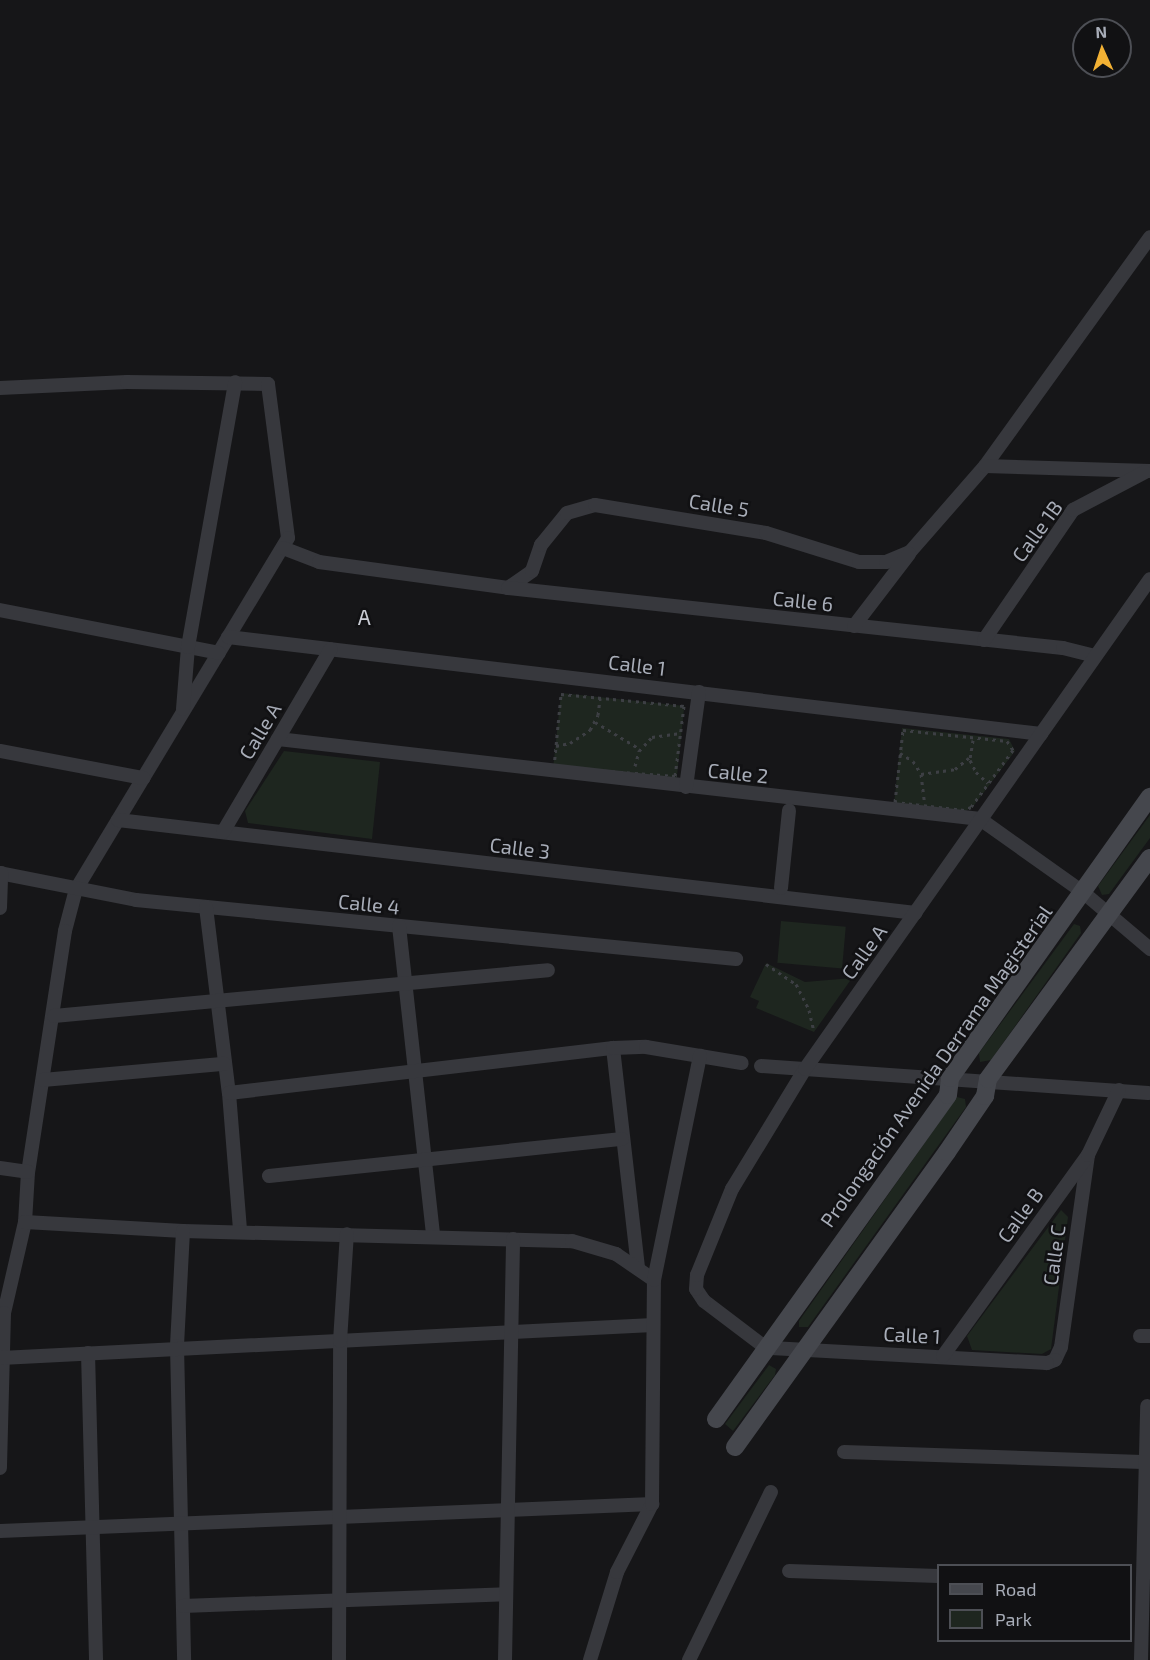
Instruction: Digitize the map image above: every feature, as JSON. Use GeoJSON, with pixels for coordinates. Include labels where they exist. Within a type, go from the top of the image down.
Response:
{"type":"FeatureCollection","features":[{"type":"Feature","properties":{"kind":"street","name":"Calle 5"},"geometry":{"type":"LineString","coordinates":[[508,588],[532,571],[541,545],[567,513],[595,505],[766,533],[859,562],[886,562],[910,552],[986,466],[1150,237]]}},
{"type":"Feature","properties":{"kind":"street"},"geometry":{"type":"LineString","coordinates":[[0,388],[235,382],[268,384],[288,538],[76,889],[65,931],[54,1016],[28,1172],[25,1222],[4,1313],[1,1358],[0,1468]]}},
{"type":"Feature","properties":{"kind":"street"},"geometry":{"type":"LineString","coordinates":[[182,713],[188,647],[235,382]]}},
{"type":"Feature","properties":{"kind":"street"},"geometry":{"type":"LineString","coordinates":[[986,466],[1008,464],[1148,472]]}},
{"type":"Feature","properties":{"kind":"street","name":"Calle 1B"},"geometry":{"type":"LineString","coordinates":[[984,640],[1073,510],[1148,472]]}},
{"type":"Feature","properties":{"kind":"street"},"geometry":{"type":"LineString","coordinates":[[283,548],[319,562],[508,588]]}},
{"type":"Feature","properties":{"kind":"street"},"geometry":{"type":"LineString","coordinates":[[854,626],[910,552]]}},
{"type":"Feature","properties":{"kind":"street","name":"Calle A"},"geometry":{"type":"LineString","coordinates":[[766,1348],[704,1301],[696,1289],[697,1275],[732,1189],[804,1069],[1150,579]]}},
{"type":"Feature","properties":{"kind":"street","name":"Calle 6"},"geometry":{"type":"LineString","coordinates":[[508,588],[1063,648],[1094,656]]}},
{"type":"Feature","properties":{"kind":"street"},"geometry":{"type":"LineString","coordinates":[[0,609],[219,653]]}},
{"type":"Feature","properties":{"kind":"street","name":"Calle 1"},"geometry":{"type":"LineString","coordinates":[[228,637],[1041,734]]}},
{"type":"Feature","properties":{"kind":"street","name":"Calle A"},"geometry":{"type":"LineString","coordinates":[[223,832],[332,649]]}},
{"type":"Feature","properties":{"kind":"street"},"geometry":{"type":"LineString","coordinates":[[686,787],[699,692]]}},
{"type":"Feature","properties":{"kind":"street","name":"Calle 2"},"geometry":{"type":"LineString","coordinates":[[278,739],[980,819],[1084,893],[1150,949]]}},
{"type":"Feature","properties":{"kind":"street"},"geometry":{"type":"LineString","coordinates":[[0,751],[143,778]]}},
{"type":"Feature","properties":{"kind":"street","name":"Prolongación Avenida Derrama Magisterial"},"geometry":{"type":"LineString","coordinates":[[716,1419],[948,1095],[950,1078],[1084,893],[1150,797]]}},
{"type":"Feature","properties":{"kind":"street"},"geometry":{"type":"LineString","coordinates":[[780,888],[789,810]]}},
{"type":"Feature","properties":{"kind":"street","name":"Calle 3"},"geometry":{"type":"LineString","coordinates":[[118,820],[916,913]]}},
{"type":"Feature","properties":{"kind":"street"},"geometry":{"type":"LineString","coordinates":[[735,1447],[953,1143],[985,1096],[988,1079],[1112,915],[1150,858]]}},
{"type":"Feature","properties":{"kind":"street"},"geometry":{"type":"LineString","coordinates":[[0,908],[1,873]]}},
{"type":"Feature","properties":{"kind":"street","name":"Calle 4"},"geometry":{"type":"LineString","coordinates":[[1,873],[76,889],[206,907],[736,959]]}},
{"type":"Feature","properties":{"kind":"street"},"geometry":{"type":"LineString","coordinates":[[206,907],[229,1093],[240,1230]]}},
{"type":"Feature","properties":{"kind":"street"},"geometry":{"type":"LineString","coordinates":[[399,926],[433,1236]]}},
{"type":"Feature","properties":{"kind":"street"},"geometry":{"type":"LineString","coordinates":[[54,1016],[548,970]]}},
{"type":"Feature","properties":{"kind":"street"},"geometry":{"type":"LineString","coordinates":[[229,1093],[613,1048],[646,1047],[742,1063]]}},
{"type":"Feature","properties":{"kind":"street"},"geometry":{"type":"LineString","coordinates":[[613,1048],[638,1268]]}},
{"type":"Feature","properties":{"kind":"street"},"geometry":{"type":"LineString","coordinates":[[590,1660],[617,1572],[652,1504],[654,1280],[700,1056]]}},
{"type":"Feature","properties":{"kind":"street"},"geometry":{"type":"LineString","coordinates":[[43,1080],[224,1064]]}},
{"type":"Feature","properties":{"kind":"street"},"geometry":{"type":"LineString","coordinates":[[760,1066],[988,1079],[1148,1093]]}},
{"type":"Feature","properties":{"kind":"street","name":"Calle B"},"geometry":{"type":"LineString","coordinates":[[943,1356],[1088,1155],[1119,1090]]}},
{"type":"Feature","properties":{"kind":"street"},"geometry":{"type":"LineString","coordinates":[[269,1176],[622,1139]]}},
{"type":"Feature","properties":{"kind":"street","name":"Calle C"},"geometry":{"type":"LineString","coordinates":[[1055,1360],[1061,1347],[1088,1155]]}},
{"type":"Feature","properties":{"kind":"street"},"geometry":{"type":"LineString","coordinates":[[0,1168],[28,1172]]}},
{"type":"Feature","properties":{"kind":"street"},"geometry":{"type":"LineString","coordinates":[[25,1222],[183,1231],[240,1230],[513,1239],[596,1245],[638,1268],[654,1280]]}},
{"type":"Feature","properties":{"kind":"street"},"geometry":{"type":"LineString","coordinates":[[183,1231],[178,1349],[184,1660]]}},
{"type":"Feature","properties":{"kind":"street"},"geometry":{"type":"LineString","coordinates":[[339,1660],[340,1341],[347,1234]]}},
{"type":"Feature","properties":{"kind":"street"},"geometry":{"type":"LineString","coordinates":[[504,1660],[513,1239]]}},
{"type":"Feature","properties":{"kind":"street"},"geometry":{"type":"LineString","coordinates":[[1,1358],[653,1325]]}},
{"type":"Feature","properties":{"kind":"street","name":"Calle 1"},"geometry":{"type":"LineString","coordinates":[[766,1348],[1047,1363],[1055,1360]]}},
{"type":"Feature","properties":{"kind":"street"},"geometry":{"type":"LineString","coordinates":[[88,1353],[96,1660]]}},
{"type":"Feature","properties":{"kind":"street"},"geometry":{"type":"LineString","coordinates":[[1141,1660],[1137,1583],[1148,1462],[1147,1406]]}},
{"type":"Feature","properties":{"kind":"street"},"geometry":{"type":"LineString","coordinates":[[844,1452],[1148,1462]]}},
{"type":"Feature","properties":{"kind":"street"},"geometry":{"type":"LineString","coordinates":[[689,1660],[771,1492]]}},
{"type":"Feature","properties":{"kind":"street"},"geometry":{"type":"LineString","coordinates":[[0,1531],[652,1504]]}},
{"type":"Feature","properties":{"kind":"street"},"geometry":{"type":"LineString","coordinates":[[789,1571],[937,1576]]}},
{"type":"Feature","properties":{"kind":"street"},"geometry":{"type":"LineString","coordinates":[[183,1605],[506,1594]]}},
{"type":"Feature","properties":{"kind":"path"},"geometry":{"type":"LineString","coordinates":[[561,694],[600,698],[684,706],[674,778],[554,767],[561,694]]}},
{"type":"Feature","properties":{"kind":"path"},"geometry":{"type":"LineString","coordinates":[[556,746],[581,738],[595,722],[600,698]]}},
{"type":"Feature","properties":{"kind":"path"},"geometry":{"type":"LineString","coordinates":[[595,722],[640,749]]}},
{"type":"Feature","properties":{"kind":"path"},"geometry":{"type":"LineString","coordinates":[[903,730],[974,738],[1012,745],[1013,750],[980,798],[964,810],[895,802],[900,753],[903,730]]}},
{"type":"Feature","properties":{"kind":"path"},"geometry":{"type":"LineString","coordinates":[[635,774],[640,749],[652,737],[681,733]]}},
{"type":"Feature","properties":{"kind":"path"},"geometry":{"type":"LineString","coordinates":[[974,738],[970,757],[976,772],[989,785]]}},
{"type":"Feature","properties":{"kind":"path"},"geometry":{"type":"LineString","coordinates":[[900,753],[913,761],[921,774],[924,805]]}},
{"type":"Feature","properties":{"kind":"path"},"geometry":{"type":"LineString","coordinates":[[921,774],[955,769],[970,757]]}},
{"type":"Feature","properties":{"kind":"path"},"geometry":{"type":"LineString","coordinates":[[766,964],[796,984],[809,1010],[814,1031]]}},
{"type":"Feature","properties":{"kind":"green space"},"geometry":{"type":"Polygon","coordinates":[[[561,693],[684,706],[677,780],[553,767],[561,693]]]}},
{"type":"Feature","properties":{"kind":"green space"},"geometry":{"type":"Polygon","coordinates":[[[902,728],[1009,739],[1015,751],[972,808],[965,811],[894,804],[902,728]]]}},
{"type":"Feature","properties":{"kind":"green space"},"geometry":{"type":"Polygon","coordinates":[[[284,751],[380,762],[372,839],[248,823],[245,811],[284,751]]]}},
{"type":"Feature","properties":{"kind":"green space"},"geometry":{"type":"Polygon","coordinates":[[[1150,815],[1150,838],[1109,894],[1102,895],[1098,886],[1150,815]]]}},
{"type":"Feature","properties":{"kind":"green space"},"geometry":{"type":"Polygon","coordinates":[[[781,921],[846,927],[842,969],[777,963],[781,921]]]}},
{"type":"Feature","properties":{"kind":"green space"},"geometry":{"type":"Polygon","coordinates":[[[1074,924],[1080,926],[1081,933],[991,1060],[980,1062],[979,1053],[1074,924]]]}},
{"type":"Feature","properties":{"kind":"green space"},"geometry":{"type":"Polygon","coordinates":[[[766,963],[805,982],[852,978],[814,1032],[756,1008],[759,1001],[750,997],[766,963]]]}},
{"type":"Feature","properties":{"kind":"green space"},"geometry":{"type":"Polygon","coordinates":[[[957,1097],[965,1099],[966,1107],[808,1327],[799,1327],[799,1321],[957,1097]]]}},
{"type":"Feature","properties":{"kind":"green space"},"geometry":{"type":"Polygon","coordinates":[[[1061,1210],[1068,1217],[1051,1349],[1042,1354],[972,1350],[967,1336],[1061,1210]]]}},
{"type":"Feature","properties":{"kind":"green space"},"geometry":{"type":"Polygon","coordinates":[[[769,1365],[776,1369],[775,1375],[733,1431],[725,1424],[769,1365]]]}},
{"type":"Feature","properties":{"kind":"district","name":"A"},"geometry":{"type":"Point","coordinates":[365,617]}}]}
